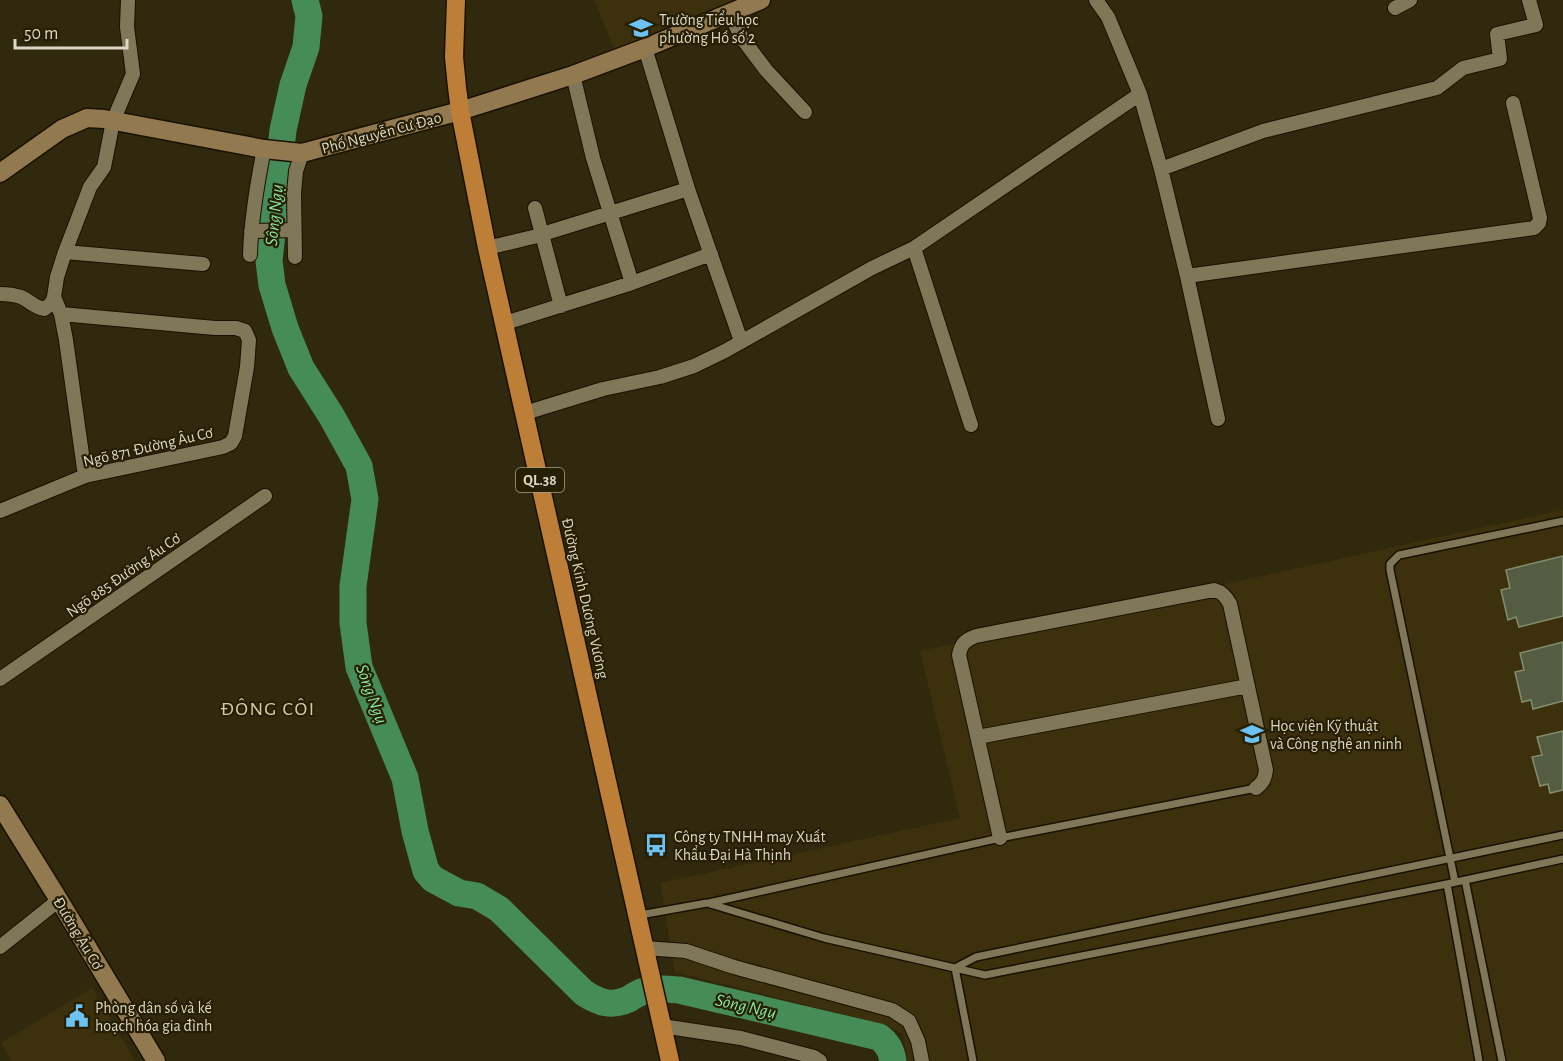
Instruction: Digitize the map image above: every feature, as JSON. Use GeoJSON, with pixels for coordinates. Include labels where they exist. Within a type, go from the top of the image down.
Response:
{"type":"FeatureCollection","features":[{"type":"Feature","properties":{"kind":"highway","name":"Đường Kinh Dương Vương"},"geometry":{"type":"LineString","coordinates":[[456,0],[454,57],[460,111],[487,248],[670,1061]]}},
{"type":"Feature","properties":{"kind":"street"},"geometry":{"type":"LineString","coordinates":[[0,294],[19,296],[35,307],[44,309],[51,304],[65,252],[90,187],[104,167],[113,121],[133,74],[127,27],[128,0]]}},
{"type":"Feature","properties":{"kind":"street"},"geometry":{"type":"LineString","coordinates":[[1096,0],[1108,17],[1140,93],[1187,276],[1218,419]]}},
{"type":"Feature","properties":{"kind":"street"},"geometry":{"type":"LineString","coordinates":[[1395,8],[1410,0]]}},
{"type":"Feature","properties":{"kind":"street"},"geometry":{"type":"LineString","coordinates":[[1161,169],[1263,131],[1437,87],[1463,68],[1500,59],[1497,34],[1536,25],[1529,0]]}},
{"type":"Feature","properties":{"kind":"street","name":"Phố Nguyễn Cư Đạo"},"geometry":{"type":"LineString","coordinates":[[0,173],[62,129],[87,118],[264,149],[302,153],[460,111],[573,75],[730,14],[755,1]]}},
{"type":"Feature","properties":{"kind":"street"},"geometry":{"type":"LineString","coordinates":[[730,14],[742,38],[766,70],[805,112]]}},
{"type":"Feature","properties":{"kind":"street"},"geometry":{"type":"LineString","coordinates":[[645,48],[688,189],[741,341]]}},
{"type":"Feature","properties":{"kind":"street"},"geometry":{"type":"LineString","coordinates":[[573,75],[592,158],[632,283]]}},
{"type":"Feature","properties":{"kind":"street"},"geometry":{"type":"LineString","coordinates":[[525,413],[603,389],[660,377],[694,366],[872,268],[914,248],[1140,93]]}},
{"type":"Feature","properties":{"kind":"street"},"geometry":{"type":"LineString","coordinates":[[1187,276],[1534,228],[1540,218],[1513,103]]}},
{"type":"Feature","properties":{"kind":"street"},"geometry":{"type":"LineString","coordinates":[[249,255],[255,190],[264,149]]}},
{"type":"Feature","properties":{"kind":"street"},"geometry":{"type":"LineString","coordinates":[[295,257],[294,193],[296,171],[302,153]]}},
{"type":"Feature","properties":{"kind":"street"},"geometry":{"type":"LineString","coordinates":[[487,248],[542,234],[688,189]]}},
{"type":"Feature","properties":{"kind":"street"},"geometry":{"type":"LineString","coordinates":[[535,208],[561,306]]}},
{"type":"Feature","properties":{"kind":"street"},"geometry":{"type":"LineString","coordinates":[[251,231],[294,230]]}},
{"type":"Feature","properties":{"kind":"street"},"geometry":{"type":"LineString","coordinates":[[914,248],[971,425]]}},
{"type":"Feature","properties":{"kind":"street"},"geometry":{"type":"LineString","coordinates":[[65,252],[203,264]]}},
{"type":"Feature","properties":{"kind":"street"},"geometry":{"type":"LineString","coordinates":[[504,324],[632,283],[711,254]]}},
{"type":"Feature","properties":{"kind":"street"},"geometry":{"type":"LineString","coordinates":[[54,297],[66,340],[85,476]]}},
{"type":"Feature","properties":{"kind":"street","name":"Ngõ 871 Đường Âu Cơ"},"geometry":{"type":"LineString","coordinates":[[0,511],[85,476],[223,447],[231,443],[235,436],[247,367],[249,340],[245,331],[236,328],[60,314]]}},
{"type":"Feature","properties":{"kind":"street","name":"Ngõ 885 Đường Âu Cơ"},"geometry":{"type":"LineString","coordinates":[[0,679],[265,496]]}},
{"type":"Feature","properties":{"kind":"street"},"geometry":{"type":"LineString","coordinates":[[1000,838],[959,655],[961,645],[968,639],[987,634],[1214,590],[1221,592],[1230,604],[1266,770],[1261,785],[1256,788]]}},
{"type":"Feature","properties":{"kind":"street"},"geometry":{"type":"LineString","coordinates":[[978,737],[1248,686]]}},
{"type":"Feature","properties":{"kind":"street","name":"Đường Âu Cơ"},"geometry":{"type":"LineString","coordinates":[[0,806],[156,1061]]}},
{"type":"Feature","properties":{"kind":"street"},"geometry":{"type":"LineString","coordinates":[[0,947],[59,900]]}},
{"type":"Feature","properties":{"kind":"street"},"geometry":{"type":"LineString","coordinates":[[646,953],[687,951],[735,967],[892,1010],[909,1021],[918,1041],[922,1061]]}},
{"type":"Feature","properties":{"kind":"street"},"geometry":{"type":"LineString","coordinates":[[661,1024],[741,1038],[820,1061]]}},
{"type":"Feature","properties":{"kind":"lane"},"geometry":{"type":"LineString","coordinates":[[1479,1061],[1451,883],[1450,859],[1390,564],[1399,555],[1563,522]]}},
{"type":"Feature","properties":{"kind":"lane"},"geometry":{"type":"LineString","coordinates":[[637,915],[707,903],[1000,838],[1256,788]]}},
{"type":"Feature","properties":{"kind":"lane"},"geometry":{"type":"LineString","coordinates":[[955,968],[976,957],[1563,835]]}},
{"type":"Feature","properties":{"kind":"lane"},"geometry":{"type":"LineString","coordinates":[[707,903],[824,938],[985,975],[1563,859]]}},
{"type":"Feature","properties":{"kind":"lane"},"geometry":{"type":"LineString","coordinates":[[1465,880],[1502,1061]]}},
{"type":"Feature","properties":{"kind":"lane"},"geometry":{"type":"LineString","coordinates":[[955,968],[973,1061]]}},
{"type":"Feature","properties":{"kind":"shaded area","name":"Trường Tiểu học phường Hồ số 2"},"geometry":{"type":"Polygon","coordinates":[[[594,0],[738,0],[616,53],[594,0]]]}},
{"type":"Feature","properties":{"kind":"shaded area","name":"Học viện Kỹ thuật và Công nghệ an ninh"},"geometry":{"type":"Polygon","coordinates":[[[1563,510],[1563,1061],[908,1061],[903,1034],[886,1025],[675,972],[660,883],[960,818],[920,651],[1563,510]]]}},
{"type":"Feature","properties":{"kind":"shaded area","name":"Phòng dân số và kế hoạch hóa gia đình"},"geometry":{"type":"Polygon","coordinates":[[[92,988],[135,1061],[12,1061],[1,1043],[92,988]]]}},
{"type":"Feature","properties":{"kind":"building"},"geometry":{"type":"Polygon","coordinates":[[[1563,556],[1563,616],[1519,627],[1516,617],[1508,620],[1501,590],[1510,588],[1506,570],[1563,556]]]}},
{"type":"Feature","properties":{"kind":"building"},"geometry":{"type":"Polygon","coordinates":[[[1563,642],[1563,701],[1533,709],[1531,700],[1522,702],[1515,672],[1524,670],[1520,653],[1563,642]]]}},
{"type":"Feature","properties":{"kind":"building"},"geometry":{"type":"Polygon","coordinates":[[[1563,731],[1563,790],[1550,793],[1548,784],[1540,786],[1532,757],[1542,755],[1537,737],[1563,731]]]}},
{"type":"Feature","properties":{"kind":"waterway","name":"Sông Ngụ"},"geometry":{"type":"LineString","coordinates":[[305,0],[309,16],[306,47],[293,85],[283,130],[269,261],[272,285],[285,328],[301,368],[359,466],[365,499],[353,586],[353,623],[359,667],[405,778],[415,831],[426,871],[433,879],[459,893],[477,896],[499,909],[584,993],[595,999],[606,1003],[617,1003],[641,992],[660,989],[679,990],[879,1037],[889,1048],[893,1061]]}},
{"type":"Feature","properties":{"kind":"place","name":"Trường Tiểu học phường Hồ số 2"},"geometry":{"type":"Point","coordinates":[641,28]}},
{"type":"Feature","properties":{"kind":"place","name":"Học viện Kỹ thuật và Công nghệ an ninh"},"geometry":{"type":"Point","coordinates":[1252,734]}},
{"type":"Feature","properties":{"kind":"place","name":"Công ty TNHH may Xuất Khẩu Đại Hà Thịnh"},"geometry":{"type":"Point","coordinates":[656,845]}},
{"type":"Feature","properties":{"kind":"place","name":"Phòng dân số và kế hoạch hóa gia đình"},"geometry":{"type":"Point","coordinates":[77,1016]}},
{"type":"Feature","properties":{"kind":"district","name":"ĐÔNG CÔI"},"geometry":{"type":"Point","coordinates":[268,708]}}]}
